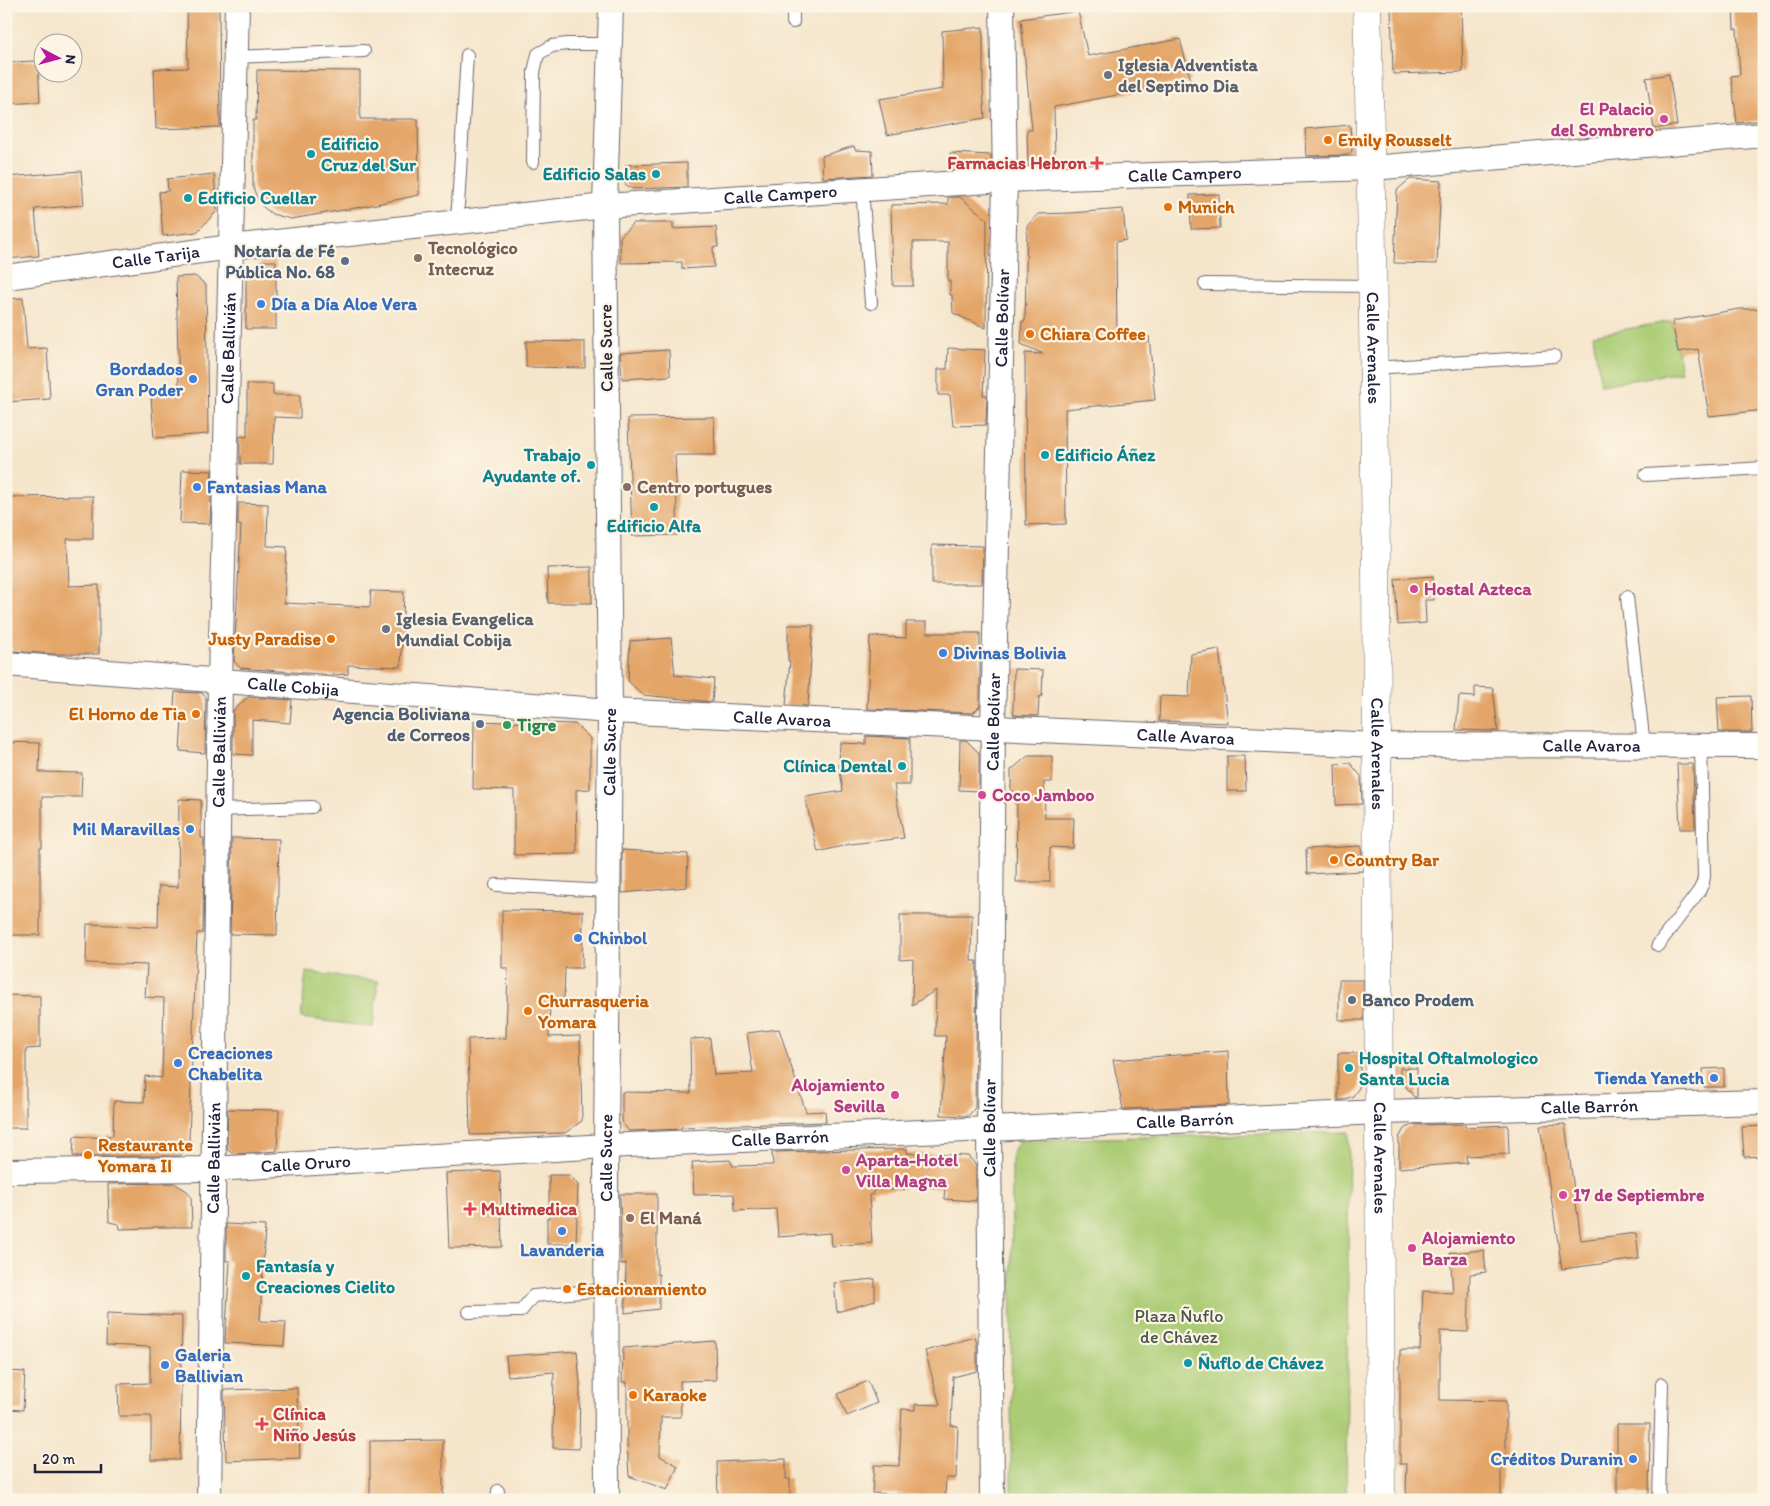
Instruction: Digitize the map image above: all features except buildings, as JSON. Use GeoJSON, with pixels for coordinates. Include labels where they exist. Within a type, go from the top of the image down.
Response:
{"type":"FeatureCollection","features":[{"type":"Feature","properties":{"kind":"street","name":"Calle Ballivián"},"geometry":{"type":"LineString","coordinates":[[209,1500],[220,681],[237,6]]}},
{"type":"Feature","properties":{"kind":"street","name":"Calle Sucre"},"geometry":{"type":"LineString","coordinates":[[607,1500],[606,1146],[610,711],[605,206],[611,6]]}},
{"type":"Feature","properties":{"kind":"street","name":"Calle Bolívar"},"geometry":{"type":"LineString","coordinates":[[992,1500],[989,1129],[993,727],[1005,180],[1002,6]]}},
{"type":"Feature","properties":{"kind":"street","name":"Calle Arenales"},"geometry":{"type":"LineString","coordinates":[[1367,6],[1372,168],[1378,745],[1381,1112],[1381,1500]]}},
{"type":"Feature","properties":{"kind":"street","name":"Calle Campero"},"geometry":{"type":"LineString","coordinates":[[605,206],[1005,180],[1372,168],[1764,135]]}},
{"type":"Feature","properties":{"kind":"street","name":"Calle Tarija"},"geometry":{"type":"LineString","coordinates":[[6,277],[231,247],[605,206]]}},
{"type":"Feature","properties":{"kind":"street","name":"Calle Cobija"},"geometry":{"type":"LineString","coordinates":[[6,664],[610,711]]}},
{"type":"Feature","properties":{"kind":"street","name":"Calle Avaroa"},"geometry":{"type":"LineString","coordinates":[[610,711],[1378,745],[1764,746]]}},
{"type":"Feature","properties":{"kind":"street","name":"Calle Barrón"},"geometry":{"type":"LineString","coordinates":[[606,1146],[1381,1112],[1764,1102]]}},
{"type":"Feature","properties":{"kind":"street","name":"Calle Oruro"},"geometry":{"type":"LineString","coordinates":[[6,1171],[213,1169],[606,1146]]}},
{"type":"Feature","properties":{"kind":"lane"},"geometry":{"type":"LineString","coordinates":[[792,6],[793,22]]}},
{"type":"Feature","properties":{"kind":"lane"},"geometry":{"type":"LineString","coordinates":[[533,162],[534,72],[538,54],[552,46],[610,44]]}},
{"type":"Feature","properties":{"kind":"lane"},"geometry":{"type":"LineString","coordinates":[[236,57],[364,51]]}},
{"type":"Feature","properties":{"kind":"lane"},"geometry":{"type":"LineString","coordinates":[[457,222],[467,56]]}},
{"type":"Feature","properties":{"kind":"lane"},"geometry":{"type":"LineString","coordinates":[[862,189],[871,303]]}},
{"type":"Feature","properties":{"kind":"lane"},"geometry":{"type":"LineString","coordinates":[[1205,284],[1373,286]]}},
{"type":"Feature","properties":{"kind":"lane"},"geometry":{"type":"LineString","coordinates":[[1374,368],[1554,356]]}},
{"type":"Feature","properties":{"kind":"lane"},"geometry":{"type":"LineString","coordinates":[[1646,475],[1764,468]]}},
{"type":"Feature","properties":{"kind":"lane"},"geometry":{"type":"LineString","coordinates":[[1627,597],[1644,746]]}},
{"type":"Feature","properties":{"kind":"lane"},"geometry":{"type":"LineString","coordinates":[[1658,945],[1703,884],[1701,746]]}},
{"type":"Feature","properties":{"kind":"lane"},"geometry":{"type":"LineString","coordinates":[[218,810],[312,807]]}},
{"type":"Feature","properties":{"kind":"lane"},"geometry":{"type":"LineString","coordinates":[[496,886],[608,891]]}},
{"type":"Feature","properties":{"kind":"lane"},"geometry":{"type":"LineString","coordinates":[[469,1312],[521,1311],[533,1296],[606,1290]]}},
{"type":"Feature","properties":{"kind":"lane"},"geometry":{"type":"LineString","coordinates":[[1659,1500],[1662,1384]]}},
{"type":"Feature","properties":{"kind":"green space"},"geometry":{"type":"Polygon","coordinates":[[[1672,321],[1681,372],[1601,385],[1593,335],[1672,321]]]}},
{"type":"Feature","properties":{"kind":"green space"},"geometry":{"type":"Polygon","coordinates":[[[306,972],[378,981],[373,1027],[301,1018],[306,972]]]}},
{"type":"Feature","properties":{"kind":"green space","name":"Plaza Ñuflo de Chávez"},"geometry":{"type":"Polygon","coordinates":[[[1349,1132],[1346,1500],[1011,1500],[1012,1153],[1020,1140],[1349,1132]]]}},
{"type":"Feature","properties":{"kind":"place","name":"Iglesia Adventista del Septimo Dia"},"geometry":{"type":"Point","coordinates":[1108,75]}},
{"type":"Feature","properties":{"kind":"place","name":"El Palacio del Sombrero"},"geometry":{"type":"Point","coordinates":[1664,119]}},
{"type":"Feature","properties":{"kind":"place","name":"Emily Rousselt"},"geometry":{"type":"Point","coordinates":[1328,140]}},
{"type":"Feature","properties":{"kind":"place","name":"Edificio Cruz del Sur"},"geometry":{"type":"Point","coordinates":[311,154]}},
{"type":"Feature","properties":{"kind":"place","name":"Farmacias Hebron"},"geometry":{"type":"Point","coordinates":[1097,163]}},
{"type":"Feature","properties":{"kind":"place","name":"Edificio Salas"},"geometry":{"type":"Point","coordinates":[656,174]}},
{"type":"Feature","properties":{"kind":"place","name":"Edificio Cuellar"},"geometry":{"type":"Point","coordinates":[188,198]}},
{"type":"Feature","properties":{"kind":"place","name":"Munich"},"geometry":{"type":"Point","coordinates":[1168,207]}},
{"type":"Feature","properties":{"kind":"place","name":"Tecnológico Intecruz"},"geometry":{"type":"Point","coordinates":[418,258]}},
{"type":"Feature","properties":{"kind":"place","name":"Notaría de Fé Pública No. 68"},"geometry":{"type":"Point","coordinates":[345,261]}},
{"type":"Feature","properties":{"kind":"place","name":"Día a Día Aloe Vera"},"geometry":{"type":"Point","coordinates":[261,304]}},
{"type":"Feature","properties":{"kind":"place","name":"Chiara Coffee"},"geometry":{"type":"Point","coordinates":[1030,334]}},
{"type":"Feature","properties":{"kind":"place","name":"Bordados Gran Poder"},"geometry":{"type":"Point","coordinates":[193,379]}},
{"type":"Feature","properties":{"kind":"place","name":"Edificio Áñez"},"geometry":{"type":"Point","coordinates":[1045,455]}},
{"type":"Feature","properties":{"kind":"place","name":"Trabajo Ayudante of."},"geometry":{"type":"Point","coordinates":[591,465]}},
{"type":"Feature","properties":{"kind":"place","name":"Fantasias Mana"},"geometry":{"type":"Point","coordinates":[197,487]}},
{"type":"Feature","properties":{"kind":"place","name":"Centro portugues"},"geometry":{"type":"Point","coordinates":[627,487]}},
{"type":"Feature","properties":{"kind":"place","name":"Edificio Alfa"},"geometry":{"type":"Point","coordinates":[654,507]}},
{"type":"Feature","properties":{"kind":"place","name":"Hostal Azteca"},"geometry":{"type":"Point","coordinates":[1414,589]}},
{"type":"Feature","properties":{"kind":"place","name":"Iglesia Evangelica Mundial Cobija"},"geometry":{"type":"Point","coordinates":[386,629]}},
{"type":"Feature","properties":{"kind":"place","name":"Justy Paradise"},"geometry":{"type":"Point","coordinates":[331,639]}},
{"type":"Feature","properties":{"kind":"place","name":"Divinas Bolivia"},"geometry":{"type":"Point","coordinates":[943,653]}},
{"type":"Feature","properties":{"kind":"place","name":"El Horno de Tia"},"geometry":{"type":"Point","coordinates":[196,714]}},
{"type":"Feature","properties":{"kind":"place","name":"Agencia Boliviana de Correos"},"geometry":{"type":"Point","coordinates":[480,724]}},
{"type":"Feature","properties":{"kind":"place","name":"Tigre"},"geometry":{"type":"Point","coordinates":[507,725]}},
{"type":"Feature","properties":{"kind":"place","name":"Clínica Dental"},"geometry":{"type":"Point","coordinates":[902,766]}},
{"type":"Feature","properties":{"kind":"place","name":"Coco Jamboo"},"geometry":{"type":"Point","coordinates":[982,795]}},
{"type":"Feature","properties":{"kind":"place","name":"Mil Maravillas"},"geometry":{"type":"Point","coordinates":[190,829]}},
{"type":"Feature","properties":{"kind":"place","name":"Country Bar"},"geometry":{"type":"Point","coordinates":[1334,860]}},
{"type":"Feature","properties":{"kind":"place","name":"Chinbol"},"geometry":{"type":"Point","coordinates":[578,938]}},
{"type":"Feature","properties":{"kind":"place","name":"Banco Prodem"},"geometry":{"type":"Point","coordinates":[1352,1000]}},
{"type":"Feature","properties":{"kind":"place","name":"Churrasqueria Yomara"},"geometry":{"type":"Point","coordinates":[528,1011]}},
{"type":"Feature","properties":{"kind":"place","name":"Creaciones Chabelita"},"geometry":{"type":"Point","coordinates":[178,1063]}},
{"type":"Feature","properties":{"kind":"place","name":"Hospital Oftalmologico Santa Lucia"},"geometry":{"type":"Point","coordinates":[1349,1068]}},
{"type":"Feature","properties":{"kind":"place","name":"Tienda Yaneth"},"geometry":{"type":"Point","coordinates":[1714,1078]}},
{"type":"Feature","properties":{"kind":"place","name":"Alojamiento Sevilla"},"geometry":{"type":"Point","coordinates":[895,1095]}},
{"type":"Feature","properties":{"kind":"place","name":"Restaurante Yomara II"},"geometry":{"type":"Point","coordinates":[88,1155]}},
{"type":"Feature","properties":{"kind":"place","name":"Aparta-Hotel Villa Magna"},"geometry":{"type":"Point","coordinates":[846,1170]}},
{"type":"Feature","properties":{"kind":"place","name":"17 de Septiembre"},"geometry":{"type":"Point","coordinates":[1563,1195]}},
{"type":"Feature","properties":{"kind":"place","name":"Multimedica"},"geometry":{"type":"Point","coordinates":[470,1209]}},
{"type":"Feature","properties":{"kind":"place","name":"El Maná"},"geometry":{"type":"Point","coordinates":[630,1218]}},
{"type":"Feature","properties":{"kind":"place","name":"Lavanderia"},"geometry":{"type":"Point","coordinates":[562,1231]}},
{"type":"Feature","properties":{"kind":"place","name":"Alojamiento Barza"},"geometry":{"type":"Point","coordinates":[1412,1248]}},
{"type":"Feature","properties":{"kind":"place","name":"Fantasía y Creaciones Cielito"},"geometry":{"type":"Point","coordinates":[246,1276]}},
{"type":"Feature","properties":{"kind":"place","name":"Estacionamiento"},"geometry":{"type":"Point","coordinates":[567,1289]}},
{"type":"Feature","properties":{"kind":"place","name":"Ñuflo de Chávez"},"geometry":{"type":"Point","coordinates":[1188,1363]}},
{"type":"Feature","properties":{"kind":"place","name":"Galeria Ballivian"},"geometry":{"type":"Point","coordinates":[165,1365]}},
{"type":"Feature","properties":{"kind":"place","name":"Karaoke"},"geometry":{"type":"Point","coordinates":[633,1395]}},
{"type":"Feature","properties":{"kind":"place","name":"Clínica Niño Jesús"},"geometry":{"type":"Point","coordinates":[262,1424]}},
{"type":"Feature","properties":{"kind":"place","name":"Créditos Duranin"},"geometry":{"type":"Point","coordinates":[1633,1459]}}]}
